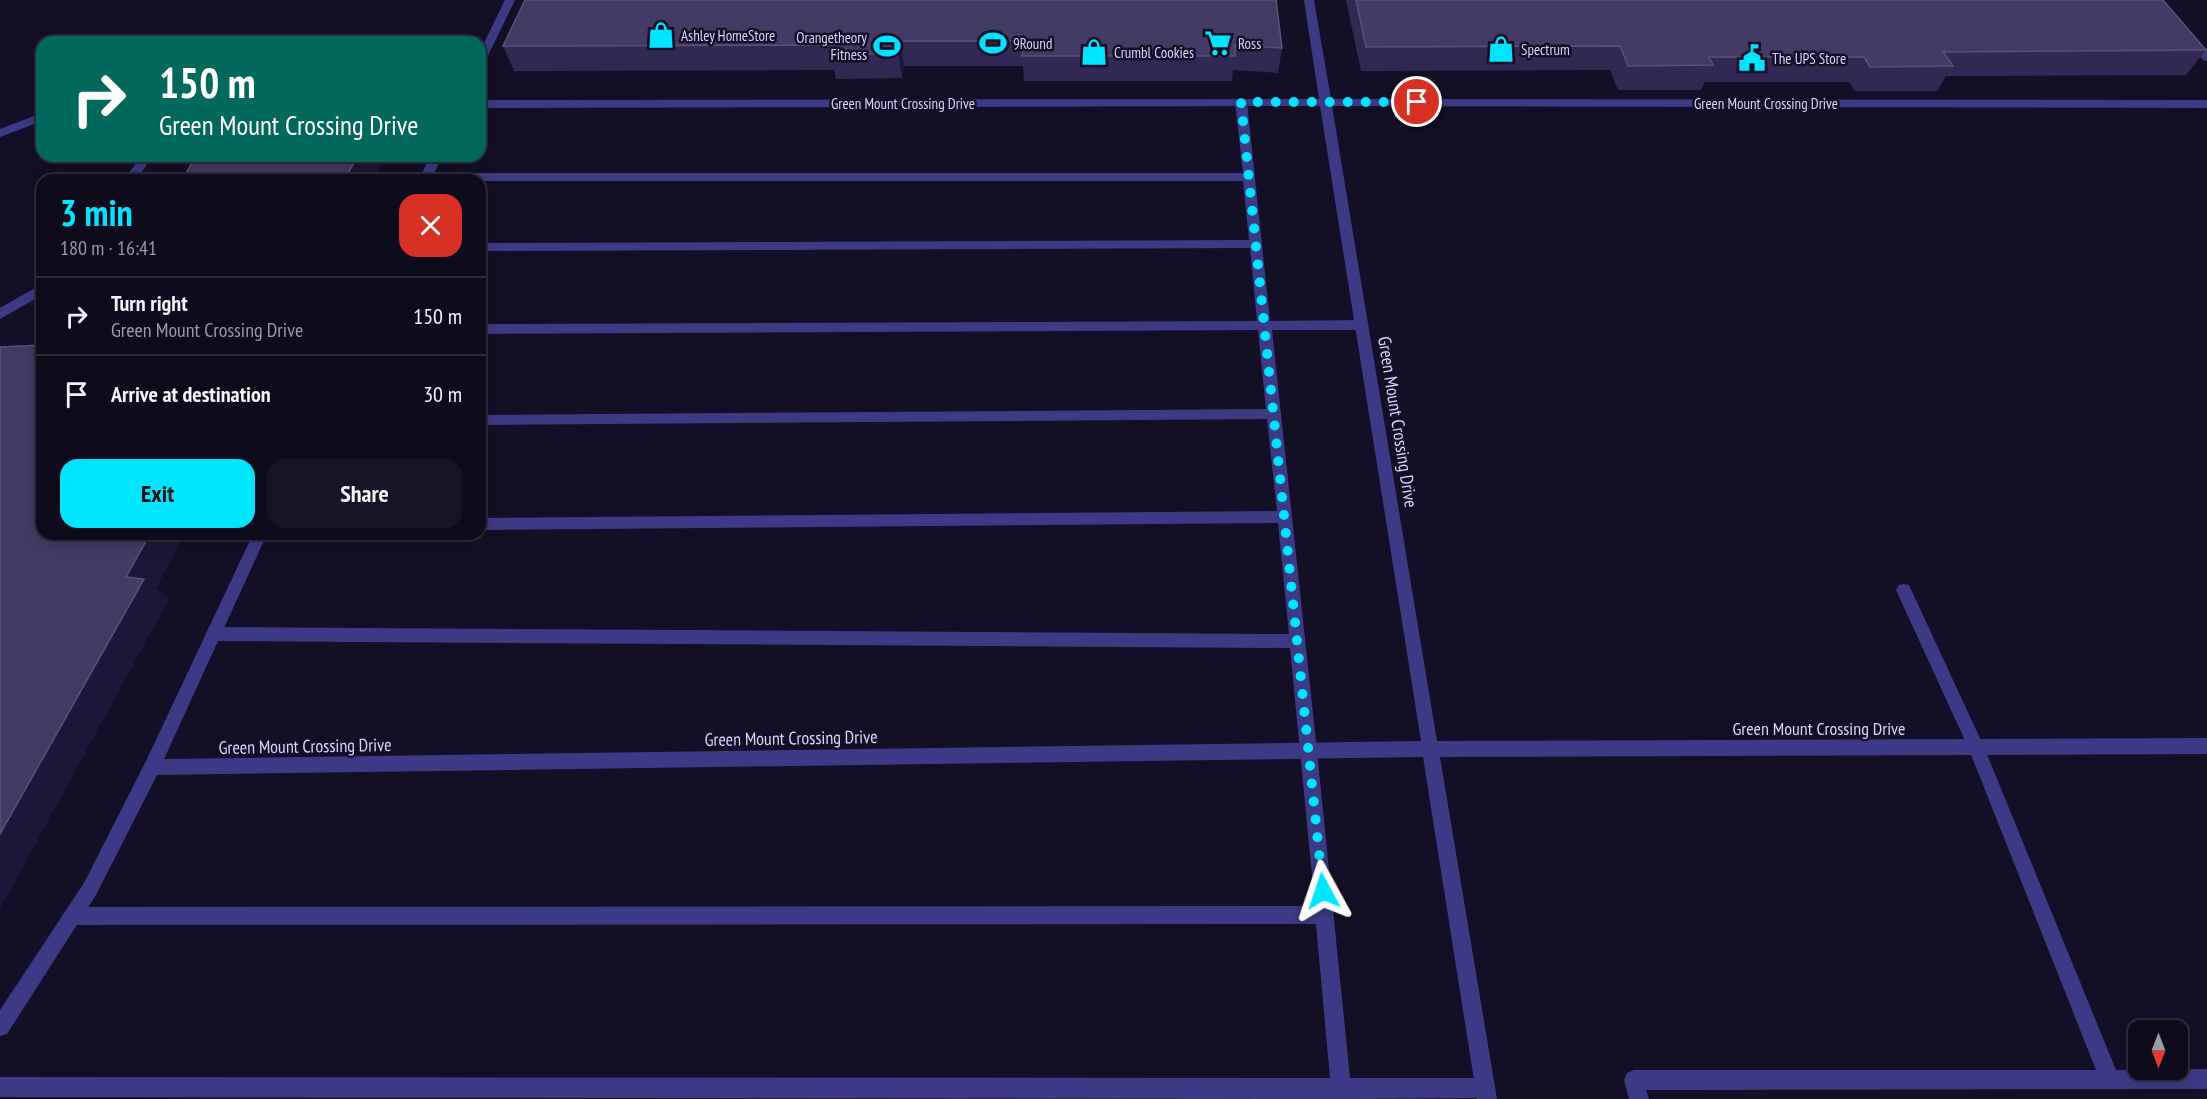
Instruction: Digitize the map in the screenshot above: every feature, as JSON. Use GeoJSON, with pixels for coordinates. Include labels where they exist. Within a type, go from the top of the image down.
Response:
{"type":"FeatureCollection","features":[{"type":"Feature","properties":{"kind":"street"},"geometry":{"type":"LineString","coordinates":[[486,50],[510,0]]}},
{"type":"Feature","properties":{"kind":"street","name":"Green Mount Crossing Drive"},"geometry":{"type":"LineString","coordinates":[[1309,0],[1486,1094]]}},
{"type":"Feature","properties":{"kind":"street"},"geometry":{"type":"LineString","coordinates":[[2178,25],[2207,58]]}},
{"type":"Feature","properties":{"kind":"street"},"geometry":{"type":"LineString","coordinates":[[1241,102],[1309,750],[1342,1093]]}},
{"type":"Feature","properties":{"kind":"street","name":"Green Mount Crossing Drive"},"geometry":{"type":"LineString","coordinates":[[486,104],[1326,102],[2207,104]]}},
{"type":"Feature","properties":{"kind":"street"},"geometry":{"type":"LineString","coordinates":[[0,133],[36,119]]}},
{"type":"Feature","properties":{"kind":"street"},"geometry":{"type":"LineString","coordinates":[[486,178],[1249,177]]}},
{"type":"Feature","properties":{"kind":"street"},"geometry":{"type":"LineString","coordinates":[[486,247],[1255,244]]}},
{"type":"Feature","properties":{"kind":"street"},"geometry":{"type":"LineString","coordinates":[[0,314],[36,293]]}},
{"type":"Feature","properties":{"kind":"street"},"geometry":{"type":"LineString","coordinates":[[486,329],[1362,325]]}},
{"type":"Feature","properties":{"kind":"street"},"geometry":{"type":"LineString","coordinates":[[486,420],[1274,414]]}},
{"type":"Feature","properties":{"kind":"street"},"geometry":{"type":"LineString","coordinates":[[486,524],[1285,517]]}},
{"type":"Feature","properties":{"kind":"street"},"geometry":{"type":"LineString","coordinates":[[0,1027],[90,889],[152,767],[257,540]]}},
{"type":"Feature","properties":{"kind":"street"},"geometry":{"type":"LineString","coordinates":[[1904,590],[1976,747],[2110,1080]]}},
{"type":"Feature","properties":{"kind":"street"},"geometry":{"type":"LineString","coordinates":[[214,634],[1297,641]]}},
{"type":"Feature","properties":{"kind":"street","name":"Green Mount Crossing Drive"},"geometry":{"type":"LineString","coordinates":[[152,767],[1309,750],[2207,746]]}},
{"type":"Feature","properties":{"kind":"street"},"geometry":{"type":"LineString","coordinates":[[72,916],[1325,915]]}},
{"type":"Feature","properties":{"kind":"street"},"geometry":{"type":"LineString","coordinates":[[1639,1099],[1634,1080],[2207,1079]]}},
{"type":"Feature","properties":{"kind":"street"},"geometry":{"type":"LineString","coordinates":[[0,1087],[1486,1094]]}},
{"type":"Feature","properties":{"kind":"building"},"geometry":{"type":"Polygon","coordinates":[[[525,0],[1276,0],[1282,48],[1235,45],[1235,56],[1022,56],[1024,41],[900,41],[898,53],[831,55],[832,45],[503,46],[525,0]]]}},
{"type":"Feature","properties":{"kind":"building"},"geometry":{"type":"Polygon","coordinates":[[[1356,0],[2163,0],[2206,50],[1943,52],[1953,66],[1870,67],[1864,57],[1709,57],[1713,65],[1628,66],[1620,46],[1366,47],[1356,0]]]}},
{"type":"Feature","properties":{"kind":"building"},"geometry":{"type":"Polygon","coordinates":[[[192,162],[354,162],[348,174],[186,174],[192,162]]]}},
{"type":"Feature","properties":{"kind":"building"},"geometry":{"type":"Polygon","coordinates":[[[36,345],[36,540],[147,540],[126,577],[144,579],[0,834],[0,347],[36,345]]]}},
{"type":"Feature","properties":{"kind":"place","name":"Ashley HomeStore"},"geometry":{"type":"Point","coordinates":[661,35]}},
{"type":"Feature","properties":{"kind":"place","name":"9Round"},"geometry":{"type":"Point","coordinates":[993,43]}},
{"type":"Feature","properties":{"kind":"place","name":"Ross"},"geometry":{"type":"Point","coordinates":[1218,43]}},
{"type":"Feature","properties":{"kind":"place","name":"Orangetheory Fitness"},"geometry":{"type":"Point","coordinates":[887,46]}},
{"type":"Feature","properties":{"kind":"place","name":"Spectrum"},"geometry":{"type":"Point","coordinates":[1501,49]}},
{"type":"Feature","properties":{"kind":"place","name":"Crumbl Cookies"},"geometry":{"type":"Point","coordinates":[1094,52]}},
{"type":"Feature","properties":{"kind":"place","name":"The UPS Store"},"geometry":{"type":"Point","coordinates":[1752,58]}},
{"type":"Feature","properties":{"kind":"route"},"geometry":{"type":"LineString","coordinates":[[1323,891],[1241,102],[1417,102]]}}]}
